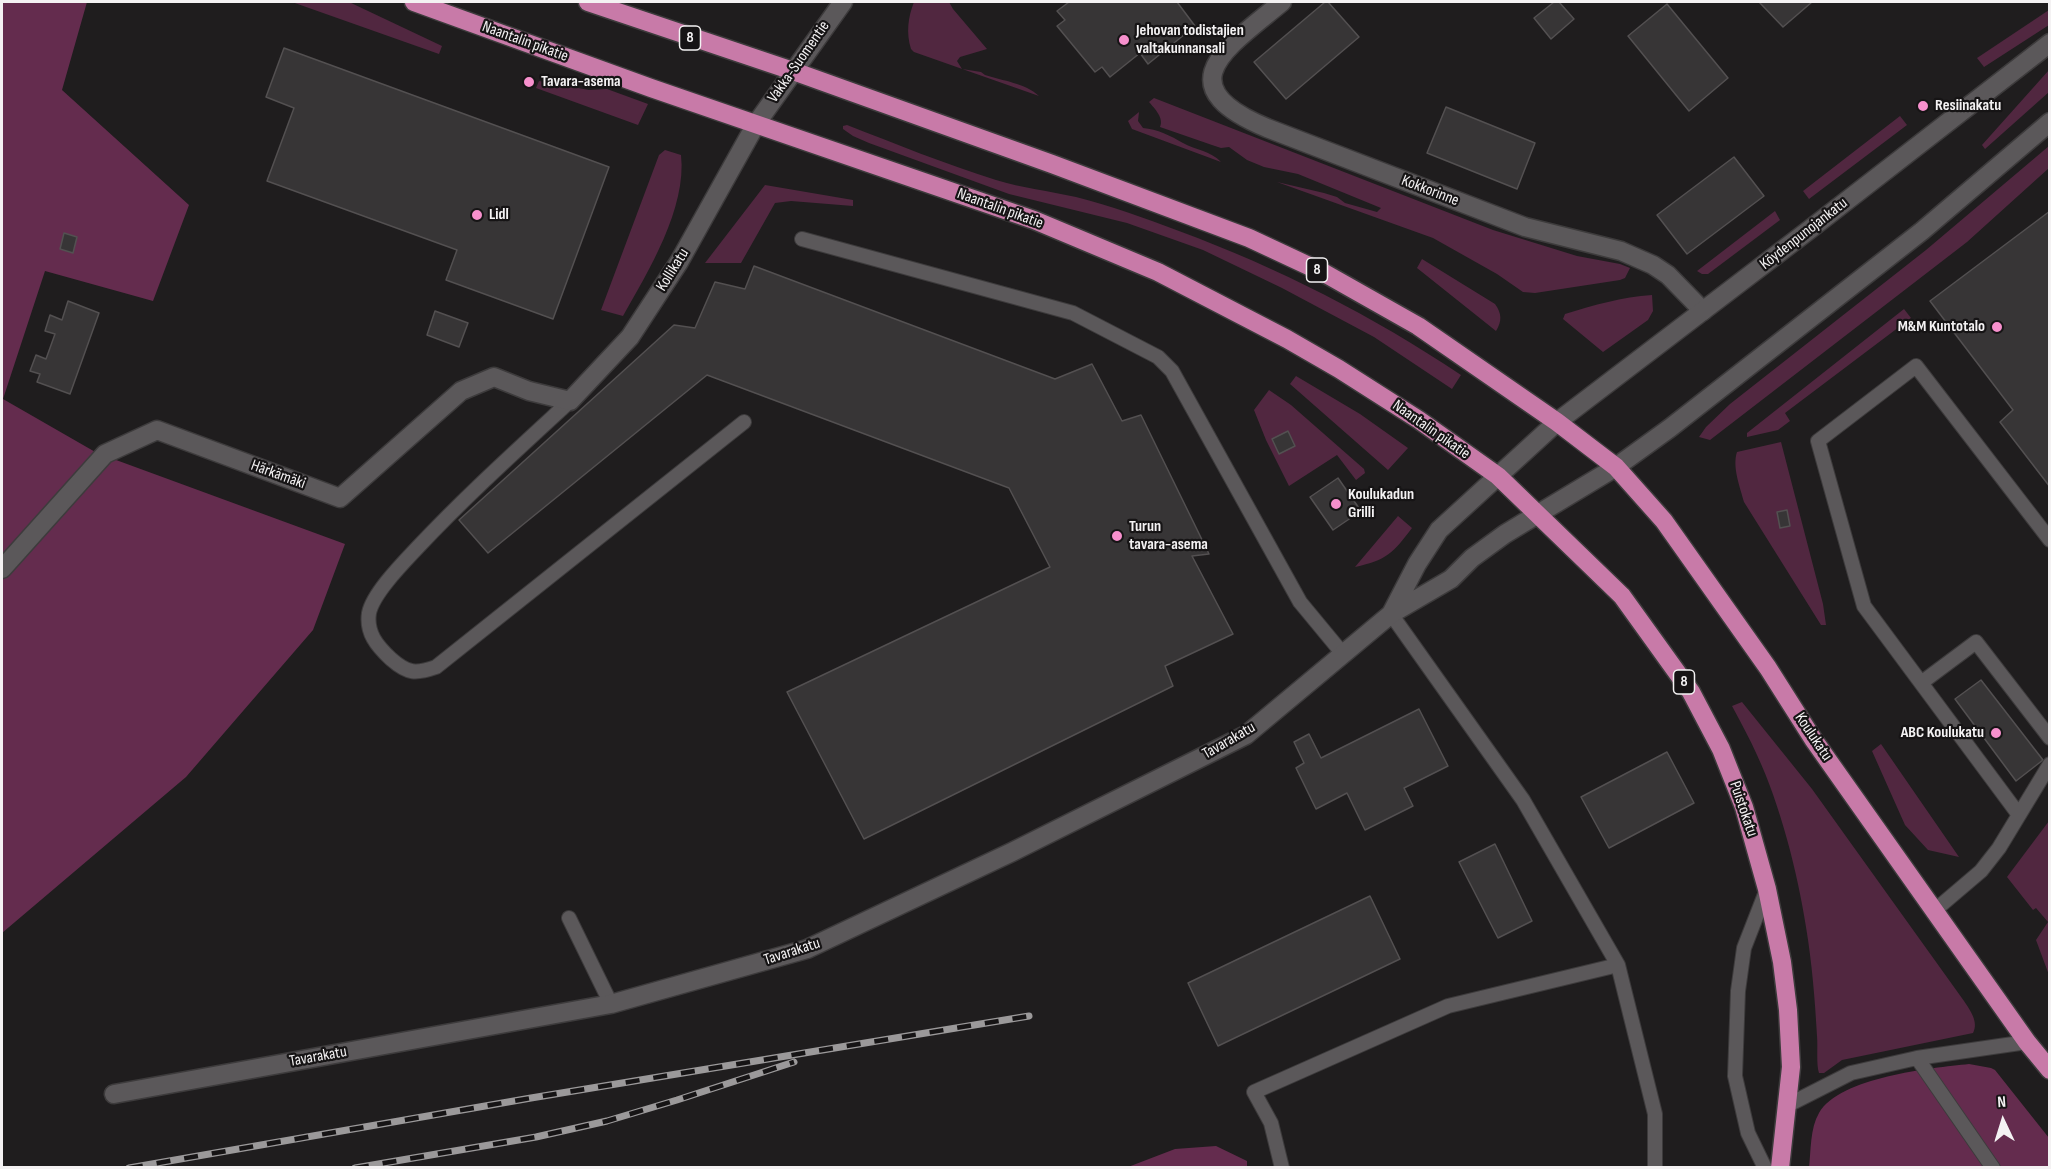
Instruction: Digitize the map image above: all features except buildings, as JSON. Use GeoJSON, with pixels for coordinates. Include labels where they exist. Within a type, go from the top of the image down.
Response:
{"type":"FeatureCollection","features":[{"type":"Feature","properties":{"kind":"highway","name":"Naantalin pikatie"},"geometry":{"type":"LineString","coordinates":[[414,2],[1034,220],[1158,272],[1287,339],[1339,369],[1419,420],[1498,476],[1538,514]]}},
{"type":"Feature","properties":{"kind":"highway","name":"8"},"geometry":{"type":"LineString","coordinates":[[588,2],[793,71],[1249,238],[1326,274],[1418,326],[1557,422]]}},
{"type":"Feature","properties":{"kind":"highway","name":"Koulukatu"},"geometry":{"type":"LineString","coordinates":[[1557,422],[1616,467],[1664,521],[1768,668],[1813,739],[2049,1070]]}},
{"type":"Feature","properties":{"kind":"highway","name":"Puistokatu"},"geometry":{"type":"LineString","coordinates":[[1538,514],[1622,596],[1691,692],[1721,749],[1740,798],[1767,889],[1782,963],[1788,1010],[1791,1067],[1780,1167]]}},
{"type":"Feature","properties":{"kind":"street","name":"Vakka-Suomentie"},"geometry":{"type":"LineString","coordinates":[[756,124],[843,2]]}},
{"type":"Feature","properties":{"kind":"street","name":"Kokkorinne"},"geometry":{"type":"LineString","coordinates":[[1282,2],[1238,38],[1213,66],[1211,77],[1213,84],[1226,106],[1245,119],[1526,227],[1621,251],[1668,274],[1703,310]]}},
{"type":"Feature","properties":{"kind":"street","name":"Köydenpunojankatu"},"geometry":{"type":"LineString","coordinates":[[1498,476],[1557,422],[2049,43]]}},
{"type":"Feature","properties":{"kind":"street"},"geometry":{"type":"LineString","coordinates":[[1616,467],[1670,428],[1914,238],[2049,122]]}},
{"type":"Feature","properties":{"kind":"street","name":"Kollikatu"},"geometry":{"type":"LineString","coordinates":[[570,401],[630,337],[679,262],[756,124]]}},
{"type":"Feature","properties":{"kind":"street","name":"Härkämäki"},"geometry":{"type":"LineString","coordinates":[[2,569],[105,454],[158,430],[340,498],[461,392],[494,377],[529,391],[570,401]]}},
{"type":"Feature","properties":{"kind":"street","name":"Tavarakatu"},"geometry":{"type":"LineString","coordinates":[[114,1094],[611,1004],[807,949],[1012,852],[1246,735],[1391,614],[1450,579],[1472,558],[1505,534],[1616,467]]}},
{"type":"Feature","properties":{"kind":"street","name":"Tavarakatu"},"geometry":{"type":"LineString","coordinates":[[1391,614],[1417,564],[1439,530],[1498,476]]}},
{"type":"Feature","properties":{"kind":"lane"},"geometry":{"type":"LineString","coordinates":[[802,239],[1073,313],[1158,357],[1172,371],[1300,602],[1343,654]]}},
{"type":"Feature","properties":{"kind":"lane"},"geometry":{"type":"LineString","coordinates":[[2019,815],[1864,606],[1818,441],[1916,366],[2049,540]]}},
{"type":"Feature","properties":{"kind":"lane"},"geometry":{"type":"LineString","coordinates":[[570,401],[463,499],[388,578],[369,611],[369,633],[380,650],[402,669],[419,673],[436,668],[744,422]]}},
{"type":"Feature","properties":{"kind":"lane"},"geometry":{"type":"LineString","coordinates":[[1391,614],[1523,800],[1617,965],[1656,1114],[1655,1167]]}},
{"type":"Feature","properties":{"kind":"lane"},"geometry":{"type":"LineString","coordinates":[[1922,683],[1976,642],[2049,738]]}},
{"type":"Feature","properties":{"kind":"lane"},"geometry":{"type":"LineString","coordinates":[[1934,911],[1982,871],[1999,848],[2049,764]]}},
{"type":"Feature","properties":{"kind":"lane"},"geometry":{"type":"LineString","coordinates":[[1765,1167],[1748,1133],[1735,1076],[1738,991],[1744,948],[1767,889]]}},
{"type":"Feature","properties":{"kind":"lane"},"geometry":{"type":"LineString","coordinates":[[568,918],[611,1004]]}},
{"type":"Feature","properties":{"kind":"lane"},"geometry":{"type":"LineString","coordinates":[[1282,1167],[1271,1124],[1254,1092],[1448,1006],[1617,965]]}},
{"type":"Feature","properties":{"kind":"lane"},"geometry":{"type":"LineString","coordinates":[[1788,1105],[1851,1072],[1917,1058],[2027,1042]]}},
{"type":"Feature","properties":{"kind":"lane"},"geometry":{"type":"LineString","coordinates":[[1917,1058],[1993,1167]]}},
{"type":"Feature","properties":{"kind":"shaded area"},"geometry":{"type":"Polygon","coordinates":[[[2,2],[87,2],[62,90],[189,205],[153,301],[45,271],[3,399],[97,453],[345,544],[313,630],[186,777],[2,933],[2,2]]]}},
{"type":"Feature","properties":{"kind":"shaded area"},"geometry":{"type":"Polygon","coordinates":[[[292,2],[349,2],[442,46],[439,54],[292,2]]]}},
{"type":"Feature","properties":{"kind":"shaded area"},"geometry":{"type":"Polygon","coordinates":[[[914,2],[949,2],[987,49],[960,57],[957,61],[962,69],[914,52],[909,43],[908,31],[914,2]]]}},
{"type":"Feature","properties":{"kind":"shaded area"},"geometry":{"type":"Polygon","coordinates":[[[2049,10],[2049,25],[1984,67],[1977,58],[2049,10]]]}},
{"type":"Feature","properties":{"kind":"shaded area"},"geometry":{"type":"Polygon","coordinates":[[[963,69],[981,72],[1021,85],[1039,96],[963,69]]]}},
{"type":"Feature","properties":{"kind":"shaded area"},"geometry":{"type":"Polygon","coordinates":[[[2049,70],[2049,92],[1985,149],[1982,145],[2049,70]]]}},
{"type":"Feature","properties":{"kind":"shaded area"},"geometry":{"type":"Polygon","coordinates":[[[539,81],[589,90],[607,89],[648,104],[638,125],[536,88],[539,81]]]}},
{"type":"Feature","properties":{"kind":"shaded area"},"geometry":{"type":"Polygon","coordinates":[[[1154,98],[1493,230],[1577,256],[1630,268],[1625,278],[1620,280],[1535,293],[1523,292],[1497,274],[1433,238],[1277,182],[1324,193],[1337,197],[1345,203],[1377,212],[1381,208],[1298,174],[1264,167],[1247,160],[1229,147],[1221,148],[1160,127],[1160,117],[1149,102],[1154,98]]]}},
{"type":"Feature","properties":{"kind":"shaded area"},"geometry":{"type":"Polygon","coordinates":[[[1139,112],[1138,121],[1143,128],[1164,133],[1208,153],[1221,162],[1132,129],[1128,121],[1139,112]]]}},
{"type":"Feature","properties":{"kind":"shaded area"},"geometry":{"type":"Polygon","coordinates":[[[1900,116],[1907,125],[1809,199],[1803,191],[1900,116]]]}},
{"type":"Feature","properties":{"kind":"shaded area"},"geometry":{"type":"Polygon","coordinates":[[[847,125],[977,174],[1102,204],[1216,245],[1289,277],[1359,313],[1461,375],[1452,389],[1374,337],[1282,288],[1203,250],[1127,223],[1009,194],[869,143],[843,129],[843,126],[847,125]]]}},
{"type":"Feature","properties":{"kind":"shaded area"},"geometry":{"type":"Polygon","coordinates":[[[2049,146],[2049,168],[1967,242],[1710,440],[1699,437],[1730,404],[1926,250],[2049,146]]]}},
{"type":"Feature","properties":{"kind":"shaded area"},"geometry":{"type":"Polygon","coordinates":[[[665,150],[681,155],[681,175],[678,196],[664,239],[623,316],[601,310],[659,155],[665,150]]]}},
{"type":"Feature","properties":{"kind":"shaded area"},"geometry":{"type":"Polygon","coordinates":[[[765,185],[853,200],[853,206],[791,201],[775,203],[741,263],[705,263],[765,185]]]}},
{"type":"Feature","properties":{"kind":"shaded area"},"geometry":{"type":"Polygon","coordinates":[[[1775,211],[1780,220],[1708,274],[1697,271],[1775,211]]]}},
{"type":"Feature","properties":{"kind":"shaded area"},"geometry":{"type":"Polygon","coordinates":[[[1422,259],[1495,304],[1500,318],[1496,331],[1417,268],[1422,259]]]}},
{"type":"Feature","properties":{"kind":"shaded area"},"geometry":{"type":"Polygon","coordinates":[[[1652,295],[1653,311],[1648,320],[1603,352],[1563,319],[1565,314],[1597,305],[1652,295]]]}},
{"type":"Feature","properties":{"kind":"shaded area"},"geometry":{"type":"Polygon","coordinates":[[[1904,309],[1911,318],[1785,413],[1790,421],[1778,430],[1747,437],[1747,433],[1904,309]]]}},
{"type":"Feature","properties":{"kind":"shaded area"},"geometry":{"type":"Polygon","coordinates":[[[1296,376],[1360,414],[1408,448],[1388,470],[1290,384],[1296,376]]]}},
{"type":"Feature","properties":{"kind":"shaded area"},"geometry":{"type":"Polygon","coordinates":[[[1269,390],[1291,405],[1364,469],[1365,473],[1356,480],[1337,455],[1289,486],[1254,410],[1269,390]]]}},
{"type":"Feature","properties":{"kind":"shaded area"},"geometry":{"type":"Polygon","coordinates":[[[1781,442],[1823,604],[1826,625],[1821,625],[1744,502],[1739,484],[1735,464],[1737,452],[1781,442]]]}},
{"type":"Feature","properties":{"kind":"shaded area"},"geometry":{"type":"Polygon","coordinates":[[[1398,516],[1412,528],[1400,544],[1382,558],[1355,567],[1398,516]]]}},
{"type":"Feature","properties":{"kind":"shaded area"},"geometry":{"type":"Polygon","coordinates":[[[1742,702],[1812,789],[1964,1001],[1974,1020],[1973,1033],[1842,1060],[1824,1073],[1819,1073],[1812,968],[1798,885],[1773,795],[1754,749],[1732,706],[1742,702]]]}},
{"type":"Feature","properties":{"kind":"shaded area"},"geometry":{"type":"Polygon","coordinates":[[[1881,744],[1959,857],[1928,850],[1905,825],[1872,751],[1881,744]]]}},
{"type":"Feature","properties":{"kind":"shaded area"},"geometry":{"type":"Polygon","coordinates":[[[2049,821],[2049,975],[2036,940],[2048,922],[2036,908],[2033,910],[2007,877],[2049,821]]]}},
{"type":"Feature","properties":{"kind":"shaded area"},"geometry":{"type":"Polygon","coordinates":[[[1969,1064],[1995,1070],[2049,1138],[2049,1167],[1809,1168],[1811,1140],[1816,1119],[1830,1101],[1846,1091],[1888,1076],[1969,1064]]]}},
{"type":"Feature","properties":{"kind":"shaded area"},"geometry":{"type":"Polygon","coordinates":[[[1216,1146],[1247,1161],[1247,1167],[1128,1167],[1175,1149],[1216,1146]]]}},
{"type":"Feature","properties":{"kind":"railway"},"geometry":{"type":"LineString","coordinates":[[129,1168],[531,1098],[1029,1016]]}},
{"type":"Feature","properties":{"kind":"railway"},"geometry":{"type":"LineString","coordinates":[[355,1168],[536,1137],[607,1121],[794,1062]]}},
{"type":"Feature","properties":{"kind":"place","name":"Jehovan todistajien valtakunnansali"},"geometry":{"type":"Point","coordinates":[1124,40]}},
{"type":"Feature","properties":{"kind":"place","name":"Tavara-asema"},"geometry":{"type":"Point","coordinates":[529,82]}},
{"type":"Feature","properties":{"kind":"place","name":"Resiinakatu"},"geometry":{"type":"Point","coordinates":[1923,106]}},
{"type":"Feature","properties":{"kind":"place","name":"Lidl"},"geometry":{"type":"Point","coordinates":[477,215]}},
{"type":"Feature","properties":{"kind":"place","name":"M&M Kuntotalo"},"geometry":{"type":"Point","coordinates":[1997,327]}},
{"type":"Feature","properties":{"kind":"place","name":"Koulukadun Grilli"},"geometry":{"type":"Point","coordinates":[1336,504]}},
{"type":"Feature","properties":{"kind":"place","name":"Turun tavara-asema"},"geometry":{"type":"Point","coordinates":[1117,536]}},
{"type":"Feature","properties":{"kind":"place","name":"ABC Koulukatu"},"geometry":{"type":"Point","coordinates":[1996,733]}}]}
